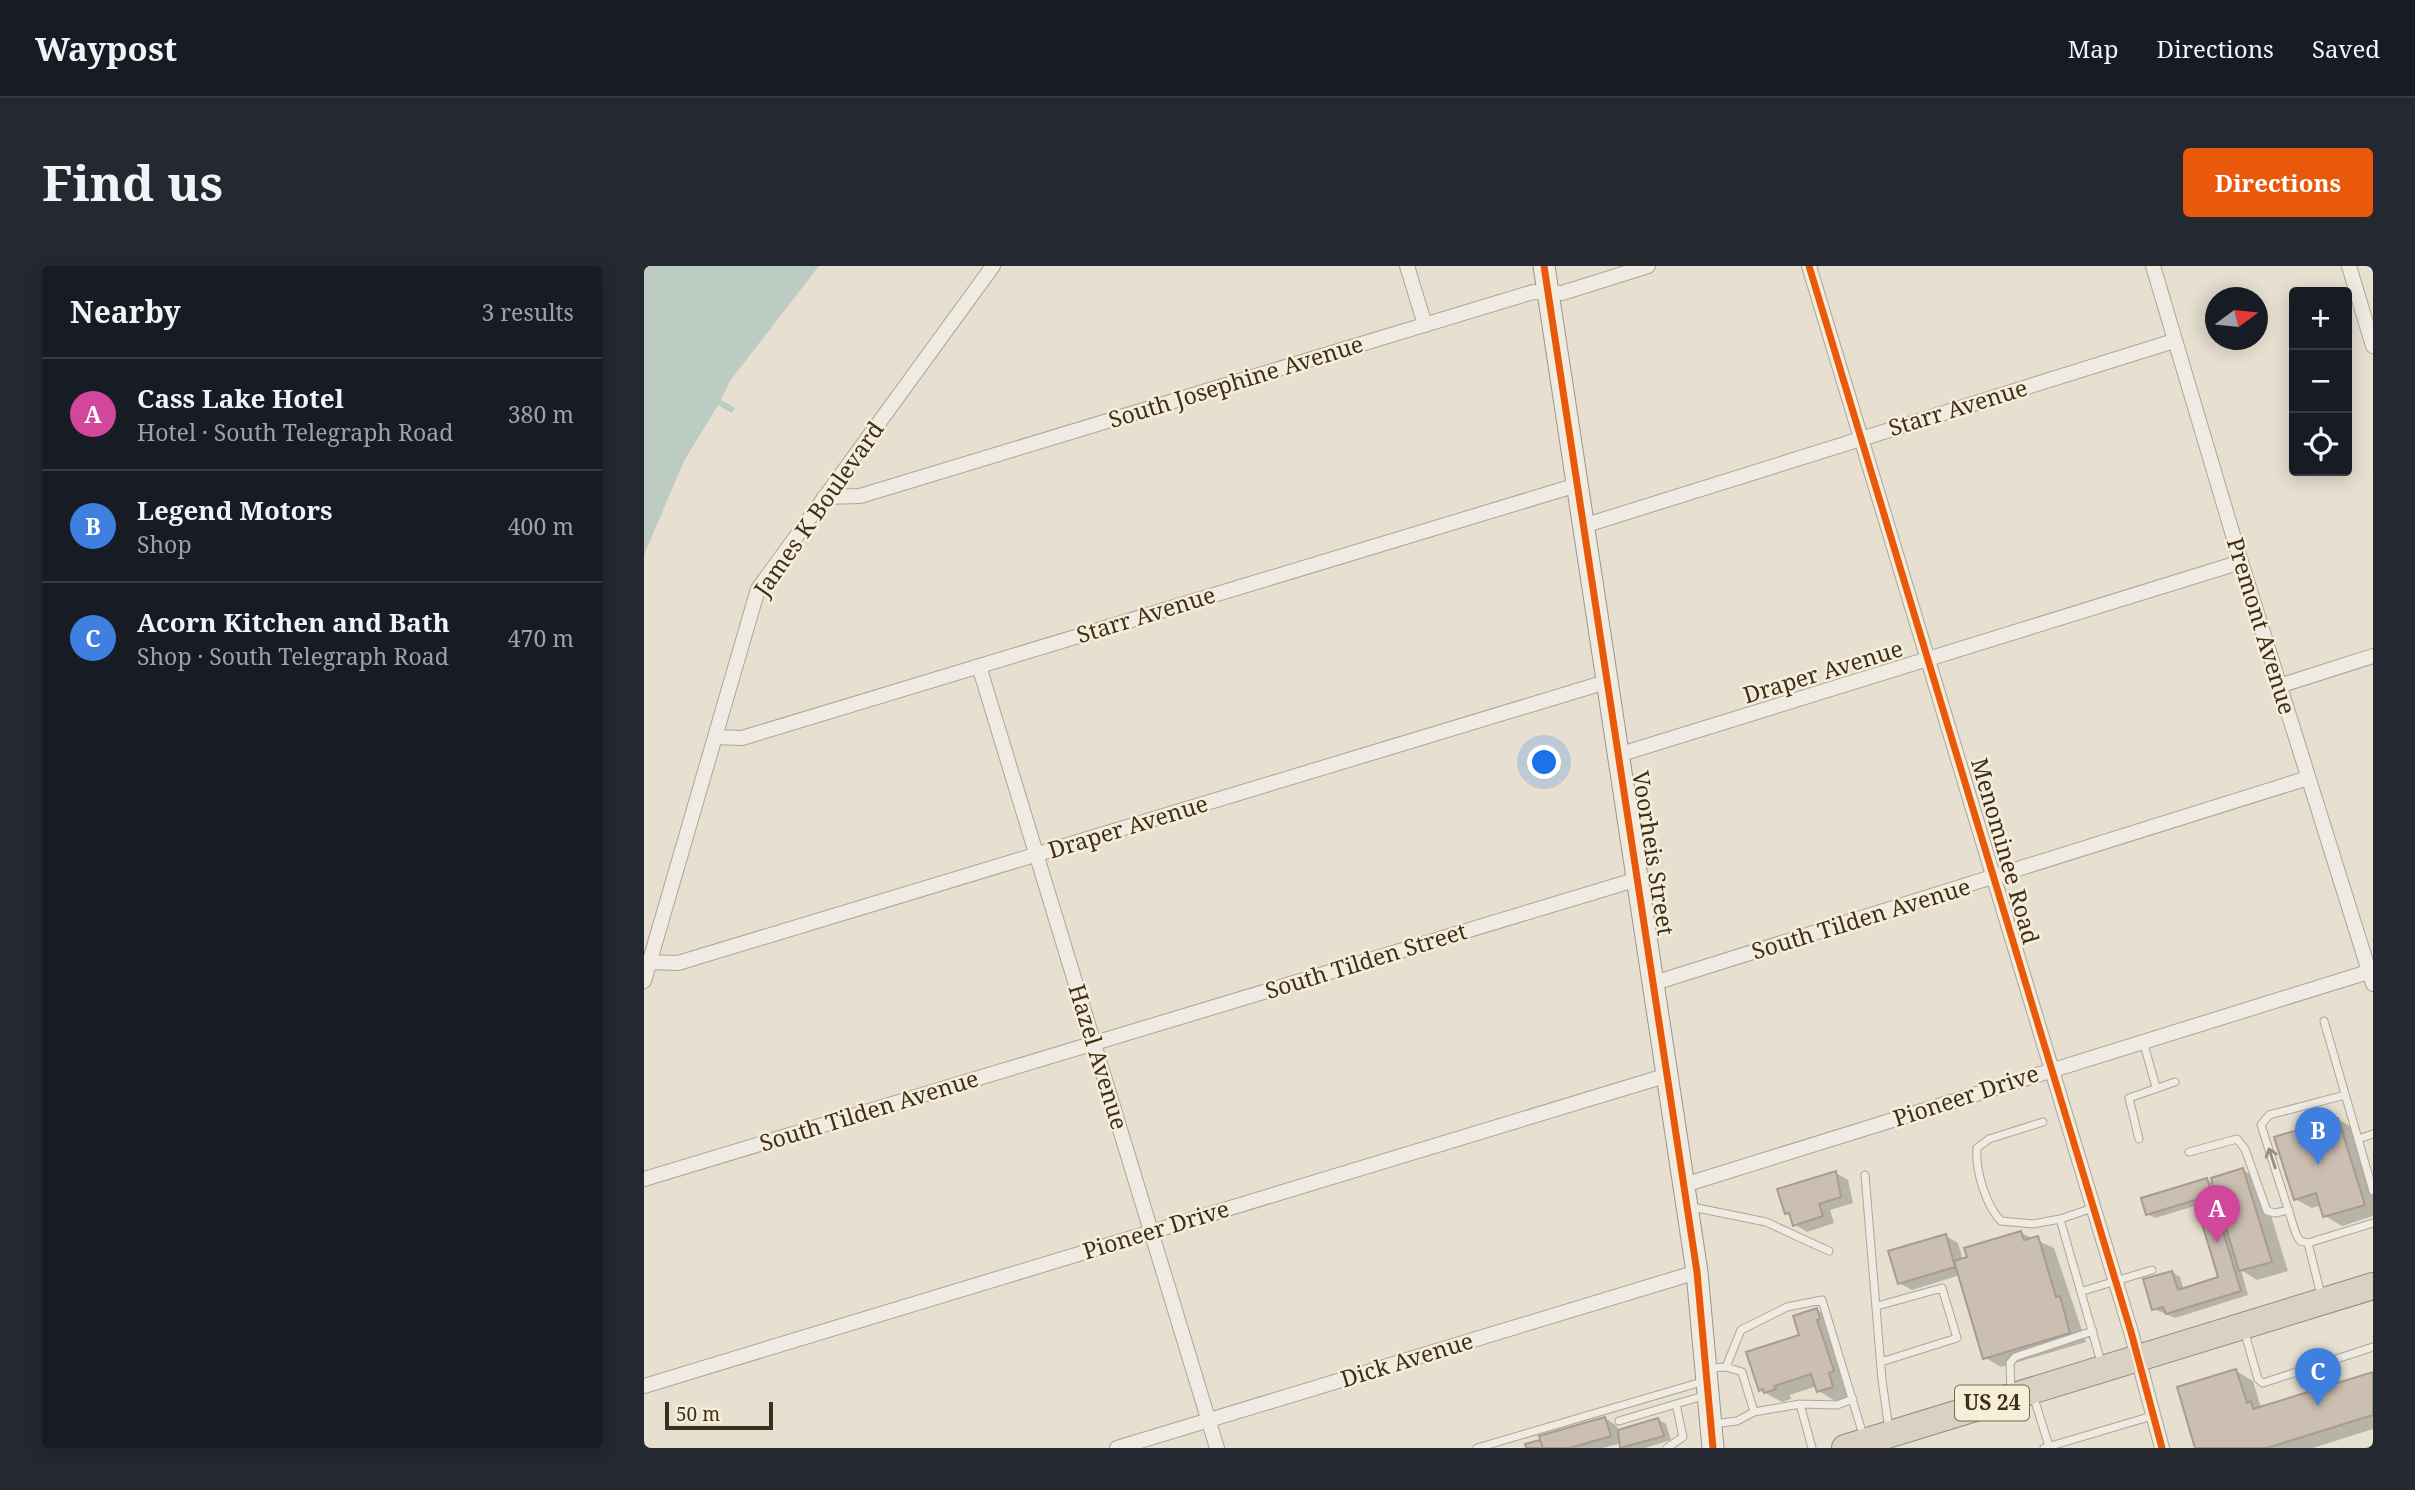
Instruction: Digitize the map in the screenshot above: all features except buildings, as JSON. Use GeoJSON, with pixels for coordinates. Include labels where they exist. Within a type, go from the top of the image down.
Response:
{"type":"FeatureCollection","features":[{"type":"Feature","properties":{"kind":"highway","name":"US 24"},"geometry":{"type":"LineString","coordinates":[[1872,1442],[2373,1286]]}},
{"type":"Feature","properties":{"kind":"street","name":"James K Boulevard"},"geometry":{"type":"LineString","coordinates":[[644,981],[758,589],[993,266]]}},
{"type":"Feature","properties":{"kind":"street"},"geometry":{"type":"LineString","coordinates":[[1407,266],[1424,325]]}},
{"type":"Feature","properties":{"kind":"street","name":"Voorheis Street"},"geometry":{"type":"LineString","coordinates":[[1544,266],[1688,1206],[1711,1378],[1710,1424],[1713,1448]]}},
{"type":"Feature","properties":{"kind":"street","name":"South Josephine Avenue"},"geometry":{"type":"LineString","coordinates":[[824,497],[860,496],[1533,292],[1562,293],[1648,266]]}},
{"type":"Feature","properties":{"kind":"street","name":"Menominee Road"},"geometry":{"type":"LineString","coordinates":[[1809,266],[2116,1281],[2162,1448]]}},
{"type":"Feature","properties":{"kind":"street","name":"Premont Avenue"},"geometry":{"type":"LineString","coordinates":[[2153,266],[2241,562],[2371,978]]}},
{"type":"Feature","properties":{"kind":"street"},"geometry":{"type":"LineString","coordinates":[[2349,266],[2373,346]]}},
{"type":"Feature","properties":{"kind":"street","name":"Starr Avenue"},"geometry":{"type":"LineString","coordinates":[[1583,526],[2174,341]]}},
{"type":"Feature","properties":{"kind":"street","name":"Starr Avenue"},"geometry":{"type":"LineString","coordinates":[[715,737],[742,738],[1577,485]]}},
{"type":"Feature","properties":{"kind":"street","name":"Draper Avenue"},"geometry":{"type":"LineString","coordinates":[[1618,755],[2241,562]]}},
{"type":"Feature","properties":{"kind":"street"},"geometry":{"type":"LineString","coordinates":[[2279,686],[2373,656]]}},
{"type":"Feature","properties":{"kind":"street","name":"Hazel Avenue"},"geometry":{"type":"LineString","coordinates":[[979,666],[1217,1448]]}},
{"type":"Feature","properties":{"kind":"street","name":"Draper Avenue"},"geometry":{"type":"LineString","coordinates":[[649,962],[678,963],[1606,682]]}},
{"type":"Feature","properties":{"kind":"street","name":"South Tilden Avenue"},"geometry":{"type":"LineString","coordinates":[[1654,983],[2308,778]]}},
{"type":"Feature","properties":{"kind":"street","name":"South Tilden Street"},"geometry":{"type":"LineString","coordinates":[[1094,1043],[1637,879]]}},
{"type":"Feature","properties":{"kind":"street","name":"Pioneer Drive"},"geometry":{"type":"LineString","coordinates":[[1684,1185],[2143,1040],[2371,978]]}},
{"type":"Feature","properties":{"kind":"street","name":"South Tilden Avenue"},"geometry":{"type":"LineString","coordinates":[[644,1179],[1094,1043]]}},
{"type":"Feature","properties":{"kind":"street","name":"Pioneer Drive"},"geometry":{"type":"LineString","coordinates":[[644,1385],[1668,1074]]}},
{"type":"Feature","properties":{"kind":"street","name":"Dick Avenue"},"geometry":{"type":"LineString","coordinates":[[1117,1448],[1697,1272]]}},
{"type":"Feature","properties":{"kind":"lane"},"geometry":{"type":"LineString","coordinates":[[2324,1021],[2373,1191]]}},
{"type":"Feature","properties":{"kind":"lane"},"geometry":{"type":"LineString","coordinates":[[2143,1040],[2157,1087]]}},
{"type":"Feature","properties":{"kind":"lane"},"geometry":{"type":"LineString","coordinates":[[2139,1139],[2129,1098],[2175,1082]]}},
{"type":"Feature","properties":{"kind":"lane"},"geometry":{"type":"LineString","coordinates":[[2345,1095],[2263,1119],[2261,1125],[2295,1234],[2300,1241],[2308,1242],[2373,1223]]}},
{"type":"Feature","properties":{"kind":"lane"},"geometry":{"type":"LineString","coordinates":[[2043,1122],[1989,1139],[1977,1148],[1976,1158],[1989,1205],[2001,1222],[2033,1224],[2094,1208]]}},
{"type":"Feature","properties":{"kind":"lane"},"geometry":{"type":"LineString","coordinates":[[2358,1139],[2373,1135]]}},
{"type":"Feature","properties":{"kind":"lane"},"geometry":{"type":"LineString","coordinates":[[2189,1152],[2237,1139],[2245,1149],[2267,1211],[2275,1213],[2289,1210]]}},
{"type":"Feature","properties":{"kind":"lane"},"geometry":{"type":"LineString","coordinates":[[1865,1175],[1881,1362],[1872,1442]]}},
{"type":"Feature","properties":{"kind":"lane"},"geometry":{"type":"LineString","coordinates":[[1688,1206],[1766,1222],[1829,1251]]}},
{"type":"Feature","properties":{"kind":"lane"},"geometry":{"type":"LineString","coordinates":[[2060,1219],[2083,1291],[2103,1369]]}},
{"type":"Feature","properties":{"kind":"lane"},"geometry":{"type":"LineString","coordinates":[[2308,1242],[2323,1302]]}},
{"type":"Feature","properties":{"kind":"lane"},"geometry":{"type":"LineString","coordinates":[[2083,1291],[2152,1270]]}},
{"type":"Feature","properties":{"kind":"lane"},"geometry":{"type":"LineString","coordinates":[[1877,1306],[1942,1288],[1957,1338],[1881,1362]]}},
{"type":"Feature","properties":{"kind":"lane"},"geometry":{"type":"LineString","coordinates":[[1619,1422],[1676,1404],[1711,1378],[1741,1330],[1787,1307],[1822,1300],[1853,1399],[1872,1442]]}},
{"type":"Feature","properties":{"kind":"lane"},"geometry":{"type":"LineString","coordinates":[[2243,1326],[2258,1380],[2263,1383],[2373,1347]]}},
{"type":"Feature","properties":{"kind":"lane"},"geometry":{"type":"LineString","coordinates":[[2093,1331],[2015,1357],[2010,1363],[2021,1394],[2046,1447],[2152,1416]]}},
{"type":"Feature","properties":{"kind":"lane"},"geometry":{"type":"LineString","coordinates":[[1477,1448],[1711,1378],[1742,1372],[1754,1412]]}},
{"type":"Feature","properties":{"kind":"lane"},"geometry":{"type":"LineString","coordinates":[[1710,1424],[1737,1421],[1754,1412],[1800,1404],[1837,1405],[1853,1399]]}},
{"type":"Feature","properties":{"kind":"lane"},"geometry":{"type":"LineString","coordinates":[[1667,1448],[1683,1437],[1676,1404]]}},
{"type":"Feature","properties":{"kind":"lane"},"geometry":{"type":"LineString","coordinates":[[1800,1404],[1812,1448]]}},
{"type":"Feature","properties":{"kind":"shaded area"},"geometry":{"type":"Polygon","coordinates":[[[644,266],[819,266],[730,381],[721,400],[735,408],[732,413],[718,405],[684,461],[644,555],[644,266]]]}},
{"type":"Feature","properties":{"kind":"cycle path"},"geometry":{"type":"LineString","coordinates":[[1544,266],[1697,1272],[1713,1448]]}},
{"type":"Feature","properties":{"kind":"cycle path"},"geometry":{"type":"LineString","coordinates":[[1809,266],[2131,1332],[2162,1448]]}},
{"type":"Feature","properties":{"kind":"place","name":"Legend Motors"},"geometry":{"type":"Point","coordinates":[2318,1165]}},
{"type":"Feature","properties":{"kind":"place","name":"Cass Lake Hotel"},"geometry":{"type":"Point","coordinates":[2217,1243]}},
{"type":"Feature","properties":{"kind":"place","name":"Acorn Kitchen and Bath"},"geometry":{"type":"Point","coordinates":[2318,1406]}}]}
